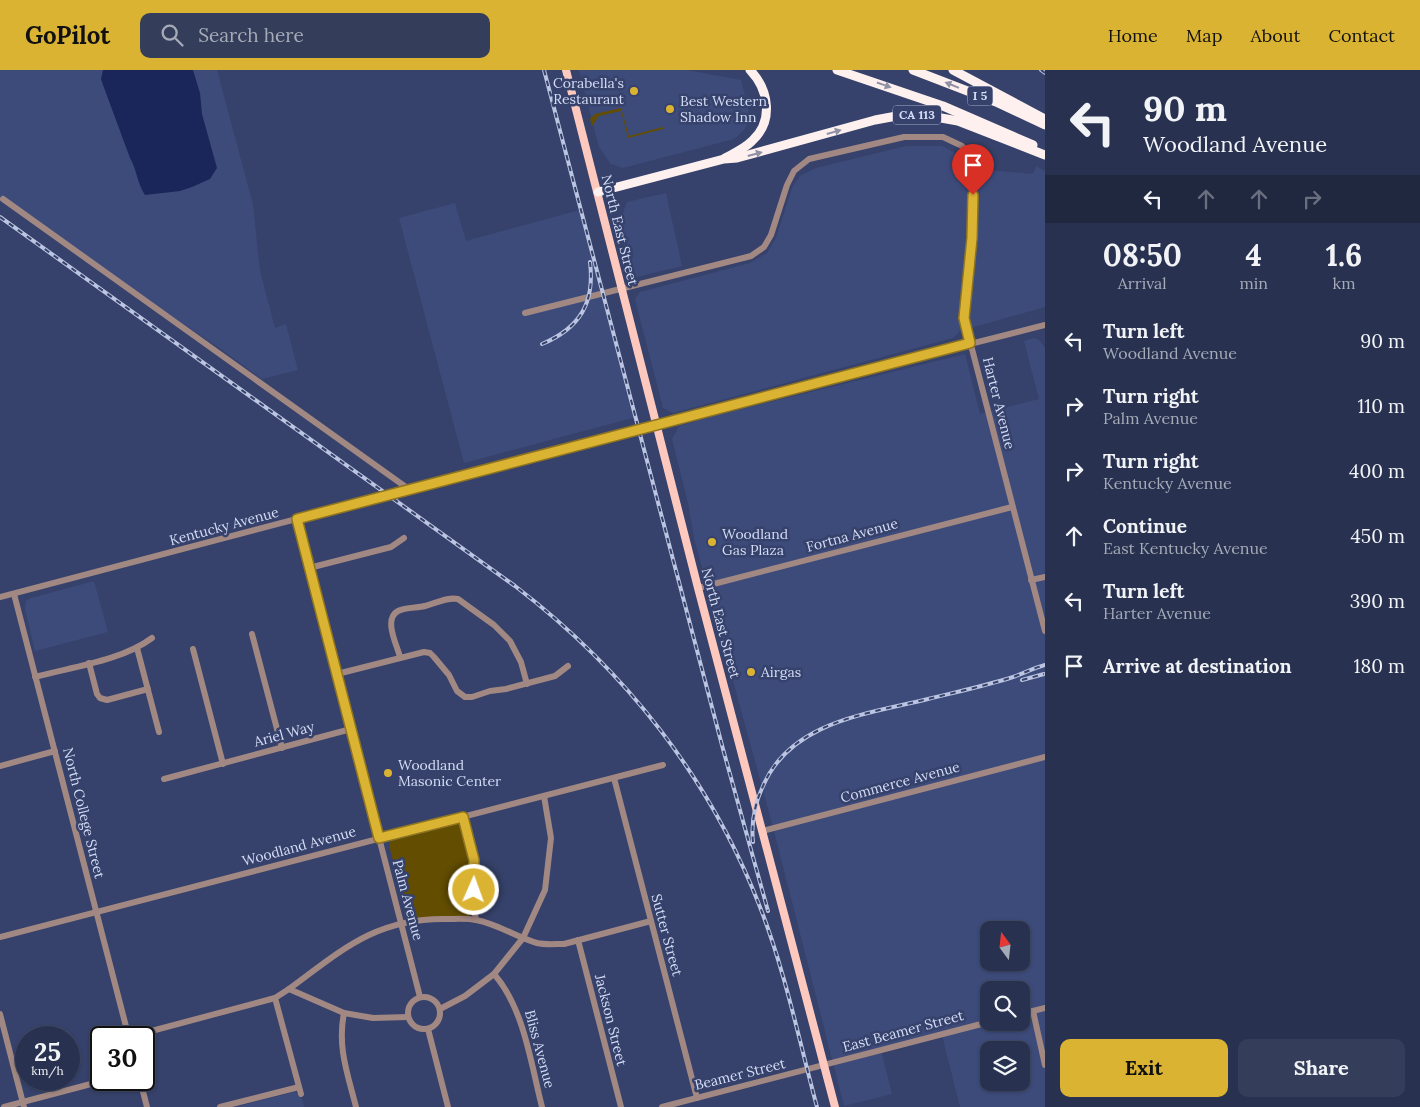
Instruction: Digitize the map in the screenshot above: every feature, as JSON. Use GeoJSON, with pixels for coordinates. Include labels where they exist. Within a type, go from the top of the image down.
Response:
{"type":"FeatureCollection","features":[{"type":"Feature","properties":{"kind":"highway"},"geometry":{"type":"LineString","coordinates":[[724,159],[753,141],[760,133],[764,124],[767,109],[764,91],[750,70]]}},
{"type":"Feature","properties":{"kind":"highway","name":"I 5"},"geometry":{"type":"LineString","coordinates":[[838,70],[943,106],[1045,151]]}},
{"type":"Feature","properties":{"kind":"highway","name":"I 5"},"geometry":{"type":"LineString","coordinates":[[913,70],[987,99],[1045,125]]}},
{"type":"Feature","properties":{"kind":"highway"},"geometry":{"type":"LineString","coordinates":[[953,70],[1045,119]]}},
{"type":"Feature","properties":{"kind":"highway","name":"CA 113"},"geometry":{"type":"LineString","coordinates":[[598,192],[724,159],[737,158],[875,120],[902,115],[930,116],[958,121],[1045,155]]}},
{"type":"Feature","properties":{"kind":"main road","name":"North East Street"},"geometry":{"type":"LineString","coordinates":[[566,70],[698,588],[835,1107]]}},
{"type":"Feature","properties":{"kind":"street","name":"Harter Avenue"},"geometry":{"type":"LineString","coordinates":[[525,313],[623,290],[751,256],[764,247],[771,235],[787,185],[794,172],[809,159],[904,137],[943,137],[962,146],[972,161],[974,183],[972,238],[964,318],[1045,632]]}},
{"type":"Feature","properties":{"kind":"street"},"geometry":{"type":"LineString","coordinates":[[3,199],[410,490]]}},
{"type":"Feature","properties":{"kind":"street","name":"Kentucky Avenue"},"geometry":{"type":"LineString","coordinates":[[0,598],[970,343],[1045,325]]}},
{"type":"Feature","properties":{"kind":"street","name":"Fortna Avenue"},"geometry":{"type":"LineString","coordinates":[[698,588],[1012,507]]}},
{"type":"Feature","properties":{"kind":"street","name":"Palm Avenue"},"geometry":{"type":"LineString","coordinates":[[297,519],[420,997]]}},
{"type":"Feature","properties":{"kind":"street"},"geometry":{"type":"LineString","coordinates":[[309,568],[391,547],[404,538]]}},
{"type":"Feature","properties":{"kind":"street"},"geometry":{"type":"LineString","coordinates":[[1031,580],[1045,576]]}},
{"type":"Feature","properties":{"kind":"street","name":"North College Street"},"geometry":{"type":"LineString","coordinates":[[14,594],[126,1026]]}},
{"type":"Feature","properties":{"kind":"street"},"geometry":{"type":"LineString","coordinates":[[400,657],[391,628],[393,615],[404,609],[416,608],[452,598],[458,599],[503,632],[516,652],[527,684]]}},
{"type":"Feature","properties":{"kind":"street"},"geometry":{"type":"LineString","coordinates":[[252,634],[282,748]]}},
{"type":"Feature","properties":{"kind":"street"},"geometry":{"type":"LineString","coordinates":[[35,677],[137,648],[152,638]]}},
{"type":"Feature","properties":{"kind":"street"},"geometry":{"type":"LineString","coordinates":[[137,648],[159,732]]}},
{"type":"Feature","properties":{"kind":"street"},"geometry":{"type":"LineString","coordinates":[[193,649],[222,764]]}},
{"type":"Feature","properties":{"kind":"street"},"geometry":{"type":"LineString","coordinates":[[337,674],[400,657],[424,652],[430,653],[450,675],[457,691],[465,697],[555,676],[568,666]]}},
{"type":"Feature","properties":{"kind":"street"},"geometry":{"type":"LineString","coordinates":[[89,663],[97,694],[100,698],[107,700],[148,689]]}},
{"type":"Feature","properties":{"kind":"street","name":"Ariel Way"},"geometry":{"type":"LineString","coordinates":[[164,779],[351,729]]}},
{"type":"Feature","properties":{"kind":"street"},"geometry":{"type":"LineString","coordinates":[[0,766],[55,751]]}},
{"type":"Feature","properties":{"kind":"street","name":"Commerce Avenue"},"geometry":{"type":"LineString","coordinates":[[762,831],[1045,757]]}},
{"type":"Feature","properties":{"kind":"street","name":"Woodland Avenue"},"geometry":{"type":"LineString","coordinates":[[0,937],[663,765]]}},
{"type":"Feature","properties":{"kind":"street","name":"Sutter Street"},"geometry":{"type":"LineString","coordinates":[[614,778],[697,1098]]}},
{"type":"Feature","properties":{"kind":"street"},"geometry":{"type":"LineString","coordinates":[[440,1009],[465,996],[494,974],[523,938],[545,890],[551,838],[544,796]]}},
{"type":"Feature","properties":{"kind":"street"},"geometry":{"type":"LineString","coordinates":[[463,817],[475,869],[472,900],[476,920]]}},
{"type":"Feature","properties":{"kind":"street"},"geometry":{"type":"LineString","coordinates":[[155,1030],[275,998],[352,943],[382,928],[402,923],[438,919],[476,920],[497,926],[538,943],[552,944],[578,940],[651,921]]}},
{"type":"Feature","properties":{"kind":"street","name":"Jackson Street"},"geometry":{"type":"LineString","coordinates":[[578,940],[621,1107]]}},
{"type":"Feature","properties":{"kind":"street","name":"Bliss Avenue"},"geometry":{"type":"LineString","coordinates":[[494,974],[504,986],[517,1010],[542,1107]]}},
{"type":"Feature","properties":{"kind":"street"},"geometry":{"type":"LineString","coordinates":[[289,989],[344,1014],[373,1018],[408,1017]]}},
{"type":"Feature","properties":{"kind":"street"},"geometry":{"type":"LineString","coordinates":[[420,997],[433,999],[440,1009],[438,1022],[428,1029],[416,1027],[408,1017],[410,1005],[420,997]]}},
{"type":"Feature","properties":{"kind":"street"},"geometry":{"type":"LineString","coordinates":[[220,1107],[300,1090],[275,998]]}},
{"type":"Feature","properties":{"kind":"street"},"geometry":{"type":"LineString","coordinates":[[1030,1012],[1045,1008]]}},
{"type":"Feature","properties":{"kind":"street"},"geometry":{"type":"LineString","coordinates":[[1033,1011],[1045,1065]]}},
{"type":"Feature","properties":{"kind":"street"},"geometry":{"type":"LineString","coordinates":[[0,1014],[24,1105]]}},
{"type":"Feature","properties":{"kind":"street"},"geometry":{"type":"LineString","coordinates":[[344,1014],[342,1052],[356,1107]]}},
{"type":"Feature","properties":{"kind":"street","name":"East Beamer Street"},"geometry":{"type":"LineString","coordinates":[[824,1065],[980,1024]]}},
{"type":"Feature","properties":{"kind":"street"},"geometry":{"type":"LineString","coordinates":[[428,1029],[448,1107]]}},
{"type":"Feature","properties":{"kind":"street","name":"Beamer Street"},"geometry":{"type":"LineString","coordinates":[[666,1107],[824,1065]]}},
{"type":"Feature","properties":{"kind":"street"},"geometry":{"type":"LineString","coordinates":[[4,1107],[24,1105],[90,1085]]}},
{"type":"Feature","properties":{"kind":"street"},"geometry":{"type":"LineString","coordinates":[[143,1091],[147,1107]]}},
{"type":"Feature","properties":{"kind":"shaded area"},"geometry":{"type":"Polygon","coordinates":[[[0,70],[217,70],[253,205],[260,271],[275,328],[286,324],[298,370],[262,379],[218,347],[0,201],[0,70]]]}},
{"type":"Feature","properties":{"kind":"shaded area"},"geometry":{"type":"Polygon","coordinates":[[[103,70],[193,70],[200,93],[202,114],[217,168],[210,179],[180,191],[145,195],[103,85],[101,79],[103,70]]]}},
{"type":"Feature","properties":{"kind":"shaded area"},"geometry":{"type":"Polygon","coordinates":[[[579,70],[686,70],[741,80],[750,117],[745,129],[734,139],[623,168],[611,164],[599,147],[579,70]]]}},
{"type":"Feature","properties":{"kind":"shaded area"},"geometry":{"type":"Polygon","coordinates":[[[621,108],[629,136],[663,127],[663,129],[628,138],[621,111],[599,116],[592,126],[590,119],[595,114],[621,108]]]}},
{"type":"Feature","properties":{"kind":"shaded area"},"geometry":{"type":"Polygon","coordinates":[[[906,146],[942,146],[957,154],[966,168],[1033,174],[1036,166],[1045,171],[1045,307],[960,331],[953,338],[673,413],[663,408],[635,299],[640,292],[750,263],[767,253],[776,238],[792,188],[800,176],[816,168],[906,146]]]}},
{"type":"Feature","properties":{"kind":"shaded area"},"geometry":{"type":"Polygon","coordinates":[[[666,193],[682,266],[633,278],[619,224],[627,202],[666,193]]]}},
{"type":"Feature","properties":{"kind":"shaded area"},"geometry":{"type":"Polygon","coordinates":[[[455,203],[466,241],[580,210],[636,417],[464,463],[399,218],[455,203]]]}},
{"type":"Feature","properties":{"kind":"shaded area"},"geometry":{"type":"Polygon","coordinates":[[[1034,338],[1039,340],[1045,348],[1045,1107],[960,1107],[942,1035],[881,1050],[892,1094],[844,1106],[773,827],[694,538],[688,503],[672,439],[679,426],[965,354],[980,414],[1039,399],[1024,341],[1034,338]]]}},
{"type":"Feature","properties":{"kind":"shaded area"},"geometry":{"type":"Polygon","coordinates":[[[94,581],[108,632],[35,651],[25,609],[26,601],[94,581]]]}},
{"type":"Feature","properties":{"kind":"shaded area"},"geometry":{"type":"Polygon","coordinates":[[[461,823],[471,863],[472,883],[469,900],[471,914],[467,917],[408,920],[389,845],[391,841],[461,823]]]}},
{"type":"Feature","properties":{"kind":"shaded area"},"geometry":{"type":"Polygon","coordinates":[[[295,1092],[301,1096],[304,1107],[235,1107],[295,1092]]]}},
{"type":"Feature","properties":{"kind":"railway"},"geometry":{"type":"LineString","coordinates":[[544,70],[723,749],[768,911]]}},
{"type":"Feature","properties":{"kind":"railway"},"geometry":{"type":"LineString","coordinates":[[1041,70],[1045,73]]}},
{"type":"Feature","properties":{"kind":"railway"},"geometry":{"type":"LineString","coordinates":[[0,217],[515,586],[593,653],[628,690],[690,771],[716,814],[740,860],[760,907],[777,956],[817,1107]]}},
{"type":"Feature","properties":{"kind":"railway"},"geometry":{"type":"LineString","coordinates":[[542,344],[566,330],[582,312],[590,290],[590,262]]}},
{"type":"Feature","properties":{"kind":"railway"},"geometry":{"type":"LineString","coordinates":[[753,842],[754,813],[763,786],[776,764],[792,747],[812,734],[857,716],[992,683],[1045,665]]}},
{"type":"Feature","properties":{"kind":"railway"},"geometry":{"type":"LineString","coordinates":[[1022,680],[1044,674]]}},
{"type":"Feature","properties":{"kind":"place","name":"Corabella's Restaurant"},"geometry":{"type":"Point","coordinates":[634,91]}},
{"type":"Feature","properties":{"kind":"place","name":"Best Western Shadow Inn"},"geometry":{"type":"Point","coordinates":[670,109]}},
{"type":"Feature","properties":{"kind":"place","name":"Woodland Gas Plaza"},"geometry":{"type":"Point","coordinates":[712,542]}},
{"type":"Feature","properties":{"kind":"place","name":"Airgas"},"geometry":{"type":"Point","coordinates":[751,672]}},
{"type":"Feature","properties":{"kind":"place","name":"Woodland Masonic Center"},"geometry":{"type":"Point","coordinates":[388,773]}},
{"type":"Feature","properties":{"kind":"route"},"geometry":{"type":"LineString","coordinates":[[474,890],[474,860],[463,817],[379,838],[297,519],[970,343],[964,318],[972,238],[973,195]]}}]}
